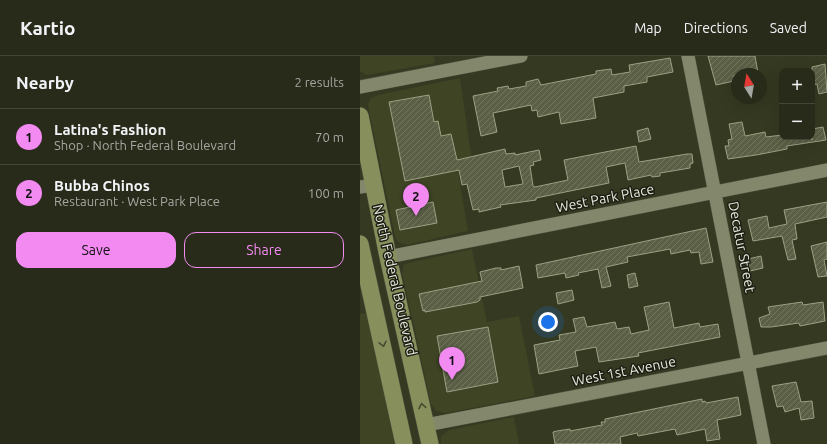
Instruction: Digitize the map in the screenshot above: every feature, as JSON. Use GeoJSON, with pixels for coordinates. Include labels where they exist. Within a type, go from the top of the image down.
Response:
{"type":"FeatureCollection","features":[{"type":"Feature","properties":{"kind":"main road","name":"North Federal Boulevard"},"geometry":{"type":"LineString","coordinates":[[360,116],[367,186],[388,257],[430,444]]}},
{"type":"Feature","properties":{"kind":"main road","name":"North Federal Boulevard"},"geometry":{"type":"LineString","coordinates":[[360,244],[404,444]]}},
{"type":"Feature","properties":{"kind":"street"},"geometry":{"type":"LineString","coordinates":[[360,87],[521,56]]}},
{"type":"Feature","properties":{"kind":"street","name":"Decatur Street"},"geometry":{"type":"LineString","coordinates":[[688,56],[764,444]]}},
{"type":"Feature","properties":{"kind":"street","name":"West Park Place"},"geometry":{"type":"LineString","coordinates":[[388,257],[827,170]]}},
{"type":"Feature","properties":{"kind":"street","name":"West 1st Avenue"},"geometry":{"type":"LineString","coordinates":[[426,425],[827,348]]}},
{"type":"Feature","properties":{"kind":"shaded area"},"geometry":{"type":"Polygon","coordinates":[[[360,56],[434,56],[435,63],[367,75],[360,71],[360,56]]]}},
{"type":"Feature","properties":{"kind":"shaded area"},"geometry":{"type":"Polygon","coordinates":[[[460,78],[472,162],[457,165],[468,231],[407,245],[398,242],[395,236],[368,106],[370,99],[378,95],[460,78]]]}},
{"type":"Feature","properties":{"kind":"shaded area"},"geometry":{"type":"Polygon","coordinates":[[[472,249],[487,322],[519,316],[535,396],[446,413],[436,411],[431,404],[402,273],[404,264],[472,249]]]}},
{"type":"Feature","properties":{"kind":"shaded area"},"geometry":{"type":"Polygon","coordinates":[[[367,313],[395,444],[360,444],[360,314],[367,313]]]}},
{"type":"Feature","properties":{"kind":"shaded area"},"geometry":{"type":"Polygon","coordinates":[[[514,417],[519,444],[441,444],[441,436],[449,430],[514,417]]]}},
{"type":"Feature","properties":{"kind":"building"},"geometry":{"type":"Polygon","coordinates":[[[708,56],[755,56],[757,68],[731,68],[731,82],[716,85],[708,56]]]}},
{"type":"Feature","properties":{"kind":"building"},"geometry":{"type":"Polygon","coordinates":[[[670,58],[673,72],[647,77],[647,82],[624,86],[624,92],[593,98],[596,118],[561,124],[559,112],[538,117],[537,110],[532,111],[531,105],[493,113],[497,132],[481,136],[473,96],[498,91],[497,88],[508,86],[509,89],[526,86],[526,82],[538,79],[541,85],[596,74],[596,71],[611,69],[612,75],[630,72],[629,65],[670,58]]]}},
{"type":"Feature","properties":{"kind":"building"},"geometry":{"type":"Polygon","coordinates":[[[825,64],[827,92],[819,94],[817,84],[815,84],[815,68],[812,67],[825,64]]]}},
{"type":"Feature","properties":{"kind":"building"},"geometry":{"type":"Polygon","coordinates":[[[429,95],[434,122],[438,121],[441,136],[451,134],[457,160],[505,149],[506,154],[515,153],[515,155],[539,150],[541,160],[533,162],[534,165],[530,166],[533,186],[535,187],[568,180],[564,160],[636,146],[639,162],[692,154],[693,163],[690,164],[690,168],[660,173],[660,176],[652,177],[651,175],[628,180],[625,163],[606,167],[609,183],[536,198],[536,200],[500,205],[501,207],[479,212],[479,209],[473,210],[467,184],[462,185],[459,170],[405,181],[389,102],[429,95]],[[519,166],[502,170],[505,187],[523,184],[519,166]]]}},
{"type":"Feature","properties":{"kind":"building"},"geometry":{"type":"Polygon","coordinates":[[[742,122],[745,136],[765,132],[766,137],[779,135],[779,140],[815,140],[815,128],[823,127],[826,140],[787,146],[787,149],[728,159],[725,146],[729,146],[728,140],[732,139],[729,124],[742,122]]]}},
{"type":"Feature","properties":{"kind":"building"},"geometry":{"type":"Polygon","coordinates":[[[648,128],[651,139],[639,142],[637,131],[648,128]]]}},
{"type":"Feature","properties":{"kind":"building"},"geometry":{"type":"Polygon","coordinates":[[[433,202],[437,223],[400,230],[396,210],[433,202]]]}},
{"type":"Feature","properties":{"kind":"building"},"geometry":{"type":"Polygon","coordinates":[[[827,202],[827,217],[795,224],[797,239],[792,240],[796,259],[788,260],[782,236],[753,241],[748,220],[767,216],[769,228],[787,224],[784,210],[827,202]]]}},
{"type":"Feature","properties":{"kind":"building"},"geometry":{"type":"Polygon","coordinates":[[[706,228],[713,262],[701,264],[699,252],[691,253],[690,250],[671,254],[670,249],[627,257],[628,262],[606,267],[611,286],[602,288],[598,269],[578,273],[579,275],[566,278],[565,273],[538,278],[536,265],[706,228]]]}},
{"type":"Feature","properties":{"kind":"building"},"geometry":{"type":"Polygon","coordinates":[[[827,242],[827,259],[824,260],[827,276],[818,277],[811,246],[827,242]]]}},
{"type":"Feature","properties":{"kind":"building"},"geometry":{"type":"Polygon","coordinates":[[[761,256],[763,268],[750,271],[748,259],[761,256]]]}},
{"type":"Feature","properties":{"kind":"building"},"geometry":{"type":"Polygon","coordinates":[[[519,266],[523,288],[480,297],[480,300],[477,302],[425,312],[425,310],[423,311],[419,294],[482,281],[480,272],[496,268],[501,268],[501,270],[519,266]]]}},
{"type":"Feature","properties":{"kind":"building"},"geometry":{"type":"Polygon","coordinates":[[[635,273],[638,286],[629,288],[627,275],[635,273]]]}},
{"type":"Feature","properties":{"kind":"building"},"geometry":{"type":"Polygon","coordinates":[[[572,290],[574,300],[558,304],[556,293],[572,290]]]}},
{"type":"Feature","properties":{"kind":"building"},"geometry":{"type":"Polygon","coordinates":[[[669,302],[674,328],[699,323],[700,327],[718,324],[720,337],[638,353],[639,356],[599,362],[596,347],[575,351],[578,366],[539,374],[534,345],[560,340],[559,335],[576,332],[573,319],[584,317],[587,327],[615,322],[617,329],[629,327],[631,334],[649,330],[644,307],[669,302]]]}},
{"type":"Feature","properties":{"kind":"building"},"geometry":{"type":"Polygon","coordinates":[[[802,302],[803,305],[823,302],[825,321],[800,326],[799,323],[761,327],[759,318],[770,314],[768,307],[802,302]]]}},
{"type":"Feature","properties":{"kind":"building"},"geometry":{"type":"Polygon","coordinates":[[[488,327],[498,382],[447,392],[437,336],[488,327]]]}},
{"type":"Feature","properties":{"kind":"building"},"geometry":{"type":"Polygon","coordinates":[[[796,382],[801,402],[812,401],[814,418],[801,420],[799,408],[785,412],[783,406],[777,407],[772,386],[796,382]]]}},
{"type":"Feature","properties":{"kind":"building"},"geometry":{"type":"Polygon","coordinates":[[[738,397],[741,415],[717,420],[720,439],[707,441],[705,429],[677,435],[675,429],[638,436],[637,433],[620,437],[621,444],[555,444],[553,432],[570,429],[570,431],[602,425],[601,422],[605,422],[605,419],[702,399],[702,402],[705,401],[706,403],[738,397]]]}},
{"type":"Feature","properties":{"kind":"place","name":"Bubba Chinos"},"geometry":{"type":"Point","coordinates":[416,216]}},
{"type":"Feature","properties":{"kind":"place","name":"Latina's Fashion"},"geometry":{"type":"Point","coordinates":[452,380]}}]}
